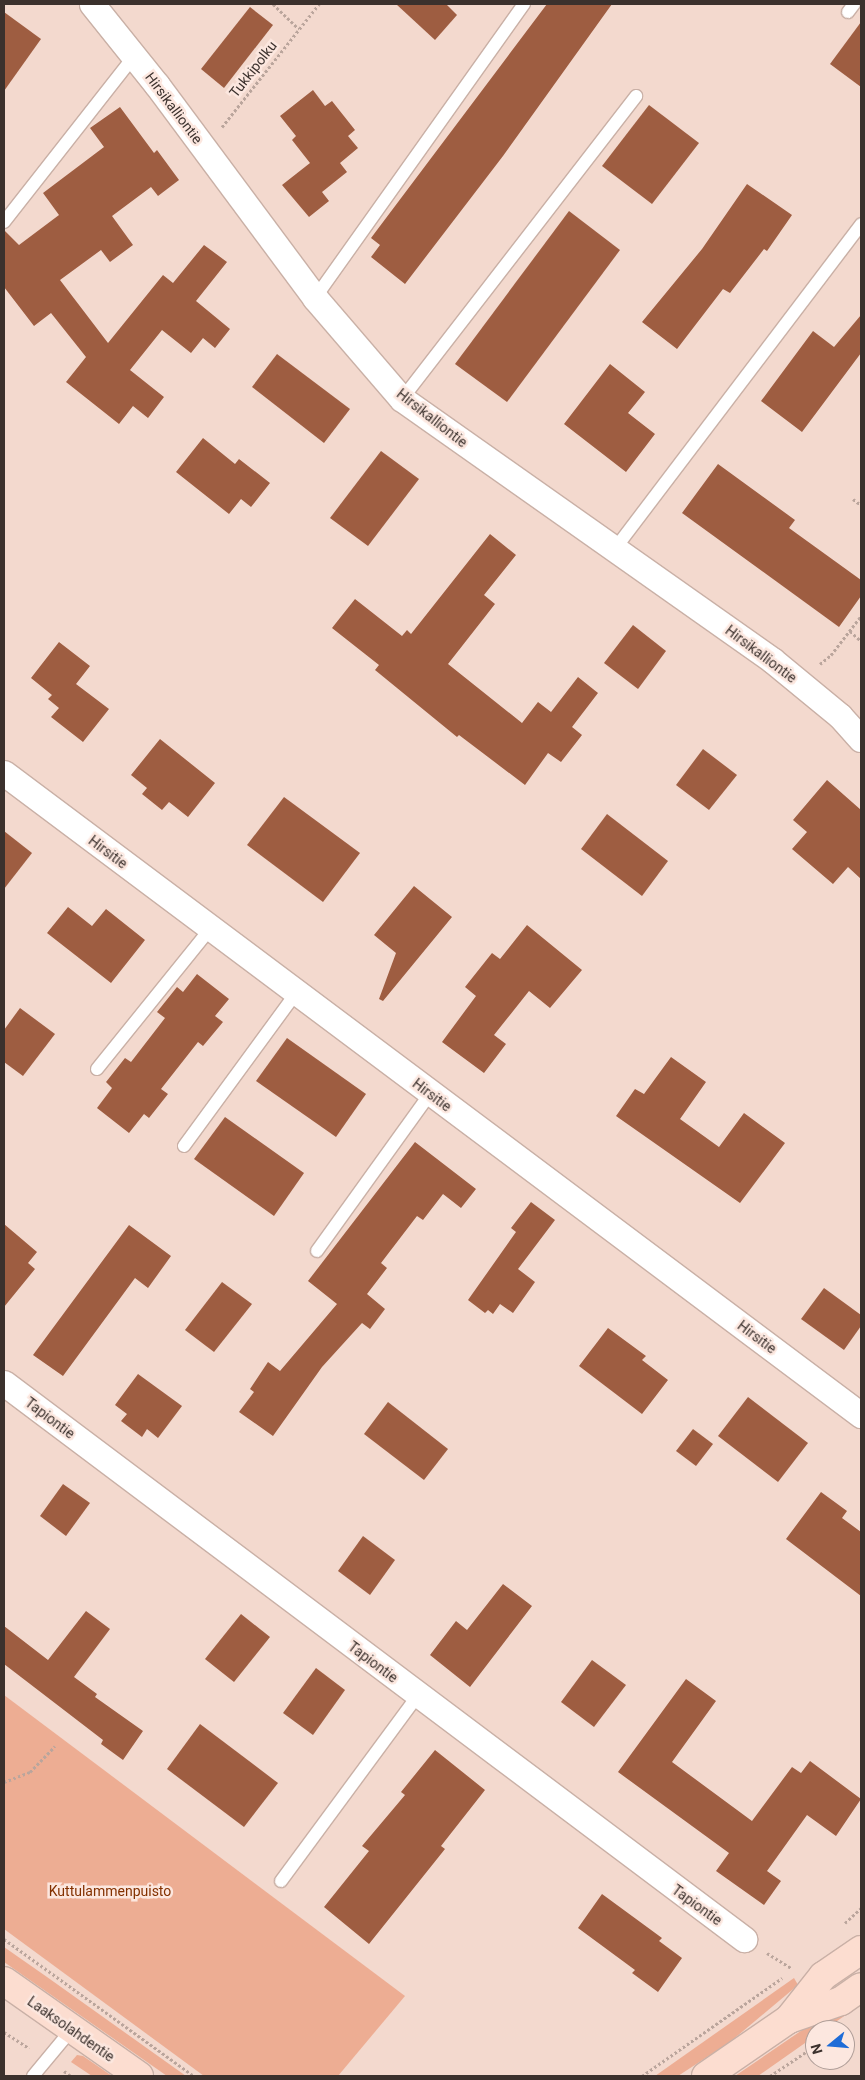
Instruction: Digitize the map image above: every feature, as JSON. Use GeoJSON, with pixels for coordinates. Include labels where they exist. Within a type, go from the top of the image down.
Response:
{"type":"FeatureCollection","features":[{"type":"Feature","properties":{"kind":"main road"},"geometry":{"type":"LineString","coordinates":[[789,2019],[824,1976],[861,1950]]}},
{"type":"Feature","properties":{"kind":"main road","name":"Laaksolahdentie"},"geometry":{"type":"LineString","coordinates":[[4,1981],[139,2076]]}},
{"type":"Feature","properties":{"kind":"main road"},"geometry":{"type":"LineString","coordinates":[[706,2076],[789,2019],[841,2001],[861,1987]]}},
{"type":"Feature","properties":{"kind":"street","name":"Hirsikalliontie"},"geometry":{"type":"LineString","coordinates":[[92,4],[134,56],[315,298],[402,399],[772,660],[840,716],[861,739]]}},
{"type":"Feature","properties":{"kind":"street","name":"Hirsitie"},"geometry":{"type":"LineString","coordinates":[[4,773],[861,1415]]}},
{"type":"Feature","properties":{"kind":"street","name":"Tapiontie"},"geometry":{"type":"LineString","coordinates":[[4,1384],[744,1939]]}},
{"type":"Feature","properties":{"kind":"lane"},"geometry":{"type":"LineString","coordinates":[[315,298],[524,4]]}},
{"type":"Feature","properties":{"kind":"lane"},"geometry":{"type":"LineString","coordinates":[[4,222],[134,56]]}},
{"type":"Feature","properties":{"kind":"lane"},"geometry":{"type":"LineString","coordinates":[[402,399],[636,96]]}},
{"type":"Feature","properties":{"kind":"lane"},"geometry":{"type":"LineString","coordinates":[[614,550],[861,224]]}},
{"type":"Feature","properties":{"kind":"lane"},"geometry":{"type":"LineString","coordinates":[[97,1069],[210,929]]}},
{"type":"Feature","properties":{"kind":"lane"},"geometry":{"type":"LineString","coordinates":[[184,1146],[296,993]]}},
{"type":"Feature","properties":{"kind":"lane"},"geometry":{"type":"LineString","coordinates":[[317,1251],[430,1094]]}},
{"type":"Feature","properties":{"kind":"lane"},"geometry":{"type":"LineString","coordinates":[[281,1881],[418,1695]]}},
{"type":"Feature","properties":{"kind":"lane"},"geometry":{"type":"LineString","coordinates":[[33,2076],[72,2029]]}},
{"type":"Feature","properties":{"kind":"path"},"geometry":{"type":"LineString","coordinates":[[273,4],[299,29]]}},
{"type":"Feature","properties":{"kind":"path","name":"Tukkipolku"},"geometry":{"type":"LineString","coordinates":[[204,149],[319,4]]}},
{"type":"Feature","properties":{"kind":"path"},"geometry":{"type":"LineString","coordinates":[[853,499],[861,505]]}},
{"type":"Feature","properties":{"kind":"path"},"geometry":{"type":"LineString","coordinates":[[797,682],[831,655],[861,616]]}},
{"type":"Feature","properties":{"kind":"path"},"geometry":{"type":"LineString","coordinates":[[850,631],[861,641]]}},
{"type":"Feature","properties":{"kind":"path"},"geometry":{"type":"LineString","coordinates":[[4,1782],[30,1772],[55,1746]]}},
{"type":"Feature","properties":{"kind":"path"},"geometry":{"type":"LineString","coordinates":[[841,1927],[861,1908]]}},
{"type":"Feature","properties":{"kind":"path"},"geometry":{"type":"LineString","coordinates":[[4,1939],[194,2076]]}},
{"type":"Feature","properties":{"kind":"path"},"geometry":{"type":"LineString","coordinates":[[642,2076],[794,1970]]}},
{"type":"Feature","properties":{"kind":"path"},"geometry":{"type":"LineString","coordinates":[[770,2076],[805,2053]]}},
{"type":"Feature","properties":{"kind":"green space","name":"Kuttulammenpuisto"},"geometry":{"type":"Polygon","coordinates":[[[4,1695],[405,1996],[338,2076],[204,2076],[4,1929],[4,1695]]]}},
{"type":"Feature","properties":{"kind":"green space"},"geometry":{"type":"Polygon","coordinates":[[[4,1947],[186,2076],[167,2076],[4,1962],[4,1947]]]}},
{"type":"Feature","properties":{"kind":"green space"},"geometry":{"type":"Polygon","coordinates":[[[794,1978],[798,1985],[730,2042],[678,2076],[655,2076],[794,1978]]]}},
{"type":"Feature","properties":{"kind":"green space"},"geometry":{"type":"Polygon","coordinates":[[[849,1998],[853,2010],[838,2020],[817,2020],[849,1998]]]}},
{"type":"Feature","properties":{"kind":"green space"},"geometry":{"type":"Polygon","coordinates":[[[805,2028],[805,2043],[758,2076],[735,2076],[805,2028]]]}},
{"type":"Feature","properties":{"kind":"green space"},"geometry":{"type":"Polygon","coordinates":[[[77,2055],[83,2056],[112,2076],[92,2076],[71,2062],[77,2055]]]}},
{"type":"Feature","properties":{"kind":"building"},"geometry":{"type":"Polygon","coordinates":[[[396,4],[446,4],[457,15],[435,40],[396,4]]]}},
{"type":"Feature","properties":{"kind":"building"},"geometry":{"type":"Polygon","coordinates":[[[547,4],[612,4],[503,156],[405,284],[371,257],[380,245],[371,238],[547,4]]]}},
{"type":"Feature","properties":{"kind":"building"},"geometry":{"type":"Polygon","coordinates":[[[250,7],[273,25],[224,88],[201,69],[250,7]]]}},
{"type":"Feature","properties":{"kind":"building"},"geometry":{"type":"Polygon","coordinates":[[[4,12],[41,39],[4,91],[4,12]]]}},
{"type":"Feature","properties":{"kind":"building"},"geometry":{"type":"Polygon","coordinates":[[[861,22],[861,87],[830,64],[861,22]]]}},
{"type":"Feature","properties":{"kind":"building"},"geometry":{"type":"Polygon","coordinates":[[[313,90],[325,106],[332,101],[355,130],[348,136],[358,148],[340,163],[347,172],[322,192],[329,201],[309,217],[282,185],[310,163],[292,140],[296,136],[280,116],[313,90]]]}},
{"type":"Feature","properties":{"kind":"building"},"geometry":{"type":"Polygon","coordinates":[[[649,105],[699,143],[652,204],[602,166],[649,105]]]}},
{"type":"Feature","properties":{"kind":"building"},"geometry":{"type":"Polygon","coordinates":[[[120,107],[154,153],[157,150],[179,180],[158,196],[151,187],[112,216],[133,245],[110,262],[101,250],[60,280],[108,343],[163,275],[173,283],[204,245],[227,262],[196,301],[230,329],[215,348],[203,338],[191,353],[162,330],[130,370],[164,397],[148,418],[133,406],[119,424],[66,382],[86,357],[51,313],[34,326],[4,287],[4,230],[19,245],[59,215],[43,193],[104,147],[90,128],[120,107]]]}},
{"type":"Feature","properties":{"kind":"building"},"geometry":{"type":"Polygon","coordinates":[[[747,184],[792,215],[767,251],[764,249],[730,293],[723,289],[677,349],[642,322],[702,249],[747,184]]]}},
{"type":"Feature","properties":{"kind":"building"},"geometry":{"type":"Polygon","coordinates":[[[569,211],[620,250],[507,402],[455,364],[569,211]]]}},
{"type":"Feature","properties":{"kind":"building"},"geometry":{"type":"Polygon","coordinates":[[[861,315],[861,353],[802,432],[761,401],[813,331],[834,347],[861,315]]]}},
{"type":"Feature","properties":{"kind":"building"},"geometry":{"type":"Polygon","coordinates":[[[277,354],[350,409],[324,443],[252,387],[277,354]]]}},
{"type":"Feature","properties":{"kind":"building"},"geometry":{"type":"Polygon","coordinates":[[[610,364],[645,392],[628,413],[655,434],[626,472],[564,424],[610,364]]]}},
{"type":"Feature","properties":{"kind":"building"},"geometry":{"type":"Polygon","coordinates":[[[203,438],[235,464],[239,459],[270,483],[251,507],[241,499],[229,514],[176,472],[203,438]]]}},
{"type":"Feature","properties":{"kind":"building"},"geometry":{"type":"Polygon","coordinates":[[[381,451],[419,479],[368,546],[330,518],[381,451]]]}},
{"type":"Feature","properties":{"kind":"building"},"geometry":{"type":"Polygon","coordinates":[[[718,464],[795,520],[789,528],[861,580],[861,596],[839,627],[682,513],[718,464]]]}},
{"type":"Feature","properties":{"kind":"building"},"geometry":{"type":"Polygon","coordinates":[[[490,534],[516,555],[484,595],[495,604],[448,664],[522,723],[538,702],[551,712],[578,677],[598,693],[572,727],[582,735],[561,762],[548,753],[525,785],[459,735],[457,737],[375,670],[379,665],[332,628],[355,599],[402,636],[407,630],[411,634],[490,534]]]}},
{"type":"Feature","properties":{"kind":"building"},"geometry":{"type":"Polygon","coordinates":[[[633,625],[666,651],[638,689],[604,663],[633,625]]]}},
{"type":"Feature","properties":{"kind":"building"},"geometry":{"type":"Polygon","coordinates":[[[59,642],[90,666],[76,684],[109,709],[83,742],[51,717],[59,708],[48,699],[52,695],[31,678],[59,642]]]}},
{"type":"Feature","properties":{"kind":"building"},"geometry":{"type":"Polygon","coordinates":[[[160,739],[215,783],[188,817],[169,802],[162,810],[142,794],[147,788],[131,775],[160,739]]]}},
{"type":"Feature","properties":{"kind":"building"},"geometry":{"type":"Polygon","coordinates":[[[703,749],[737,775],[709,810],[676,785],[703,749]]]}},
{"type":"Feature","properties":{"kind":"building"},"geometry":{"type":"Polygon","coordinates":[[[827,780],[861,810],[861,879],[848,867],[833,884],[792,849],[807,832],[793,820],[827,780]]]}},
{"type":"Feature","properties":{"kind":"building"},"geometry":{"type":"Polygon","coordinates":[[[284,797],[360,853],[323,902],[247,845],[284,797]]]}},
{"type":"Feature","properties":{"kind":"building"},"geometry":{"type":"Polygon","coordinates":[[[607,814],[668,861],[642,896],[581,849],[607,814]]]}},
{"type":"Feature","properties":{"kind":"building"},"geometry":{"type":"Polygon","coordinates":[[[4,831],[32,853],[4,889],[4,831]]]}},
{"type":"Feature","properties":{"kind":"building"},"geometry":{"type":"Polygon","coordinates":[[[414,886],[452,917],[383,1001],[379,999],[396,953],[374,935],[414,886]]]}},
{"type":"Feature","properties":{"kind":"building"},"geometry":{"type":"Polygon","coordinates":[[[68,907],[92,926],[106,909],[145,940],[111,983],[47,933],[68,907]]]}},
{"type":"Feature","properties":{"kind":"building"},"geometry":{"type":"Polygon","coordinates":[[[527,925],[582,970],[550,1008],[529,991],[494,1035],[506,1044],[484,1073],[442,1042],[476,996],[465,987],[492,953],[500,959],[527,925]]]}},
{"type":"Feature","properties":{"kind":"building"},"geometry":{"type":"Polygon","coordinates":[[[197,974],[229,999],[215,1016],[223,1022],[203,1046],[198,1042],[161,1089],[168,1094],[149,1118],[144,1114],[129,1133],[97,1108],[112,1088],[106,1082],[125,1058],[131,1062],[165,1018],[157,1012],[177,987],[183,992],[197,974]]]}},
{"type":"Feature","properties":{"kind":"building"},"geometry":{"type":"Polygon","coordinates":[[[20,1008],[55,1034],[23,1076],[4,1062],[4,1030],[20,1008]]]}},
{"type":"Feature","properties":{"kind":"building"},"geometry":{"type":"Polygon","coordinates":[[[287,1038],[366,1094],[336,1137],[256,1081],[287,1038]]]}},
{"type":"Feature","properties":{"kind":"building"},"geometry":{"type":"Polygon","coordinates":[[[671,1057],[706,1082],[680,1119],[719,1147],[744,1113],[785,1143],[740,1203],[616,1116],[635,1089],[644,1094],[671,1057]]]}},
{"type":"Feature","properties":{"kind":"building"},"geometry":{"type":"Polygon","coordinates":[[[225,1117],[304,1173],[274,1216],[194,1159],[225,1117]]]}},
{"type":"Feature","properties":{"kind":"building"},"geometry":{"type":"Polygon","coordinates":[[[415,1142],[476,1189],[461,1208],[443,1194],[423,1220],[417,1216],[381,1263],[387,1268],[367,1294],[385,1309],[370,1329],[362,1323],[322,1367],[273,1436],[239,1412],[254,1392],[250,1389],[268,1362],[280,1371],[337,1304],[308,1281],[415,1142]]]}},
{"type":"Feature","properties":{"kind":"building"},"geometry":{"type":"Polygon","coordinates":[[[531,1202],[555,1220],[518,1269],[535,1282],[513,1313],[500,1304],[493,1314],[488,1310],[485,1313],[468,1300],[516,1232],[511,1228],[531,1202]]]}},
{"type":"Feature","properties":{"kind":"building"},"geometry":{"type":"Polygon","coordinates":[[[4,1224],[37,1252],[28,1263],[35,1269],[4,1307],[4,1224]]]}},
{"type":"Feature","properties":{"kind":"building"},"geometry":{"type":"Polygon","coordinates":[[[129,1225],[171,1256],[148,1288],[135,1278],[63,1376],[33,1355],[129,1225]]]}},
{"type":"Feature","properties":{"kind":"building"},"geometry":{"type":"Polygon","coordinates":[[[222,1282],[252,1304],[214,1352],[185,1330],[222,1282]]]}},
{"type":"Feature","properties":{"kind":"building"},"geometry":{"type":"Polygon","coordinates":[[[824,1288],[861,1315],[861,1326],[844,1350],[801,1319],[824,1288]]]}},
{"type":"Feature","properties":{"kind":"building"},"geometry":{"type":"Polygon","coordinates":[[[608,1328],[646,1356],[642,1360],[668,1380],[642,1414],[579,1366],[608,1328]]]}},
{"type":"Feature","properties":{"kind":"building"},"geometry":{"type":"Polygon","coordinates":[[[138,1374],[182,1406],[158,1438],[147,1429],[142,1437],[121,1421],[127,1414],[115,1405],[138,1374]]]}},
{"type":"Feature","properties":{"kind":"building"},"geometry":{"type":"Polygon","coordinates":[[[748,1397],[808,1443],[778,1482],[718,1436],[748,1397]]]}},
{"type":"Feature","properties":{"kind":"building"},"geometry":{"type":"Polygon","coordinates":[[[388,1402],[448,1449],[424,1480],[364,1434],[388,1402]]]}},
{"type":"Feature","properties":{"kind":"building"},"geometry":{"type":"Polygon","coordinates":[[[693,1429],[713,1444],[696,1466],[676,1451],[693,1429]]]}},
{"type":"Feature","properties":{"kind":"building"},"geometry":{"type":"Polygon","coordinates":[[[63,1484],[90,1503],[66,1536],[40,1516],[63,1484]]]}},
{"type":"Feature","properties":{"kind":"building"},"geometry":{"type":"Polygon","coordinates":[[[821,1492],[847,1511],[842,1518],[861,1532],[861,1596],[786,1539],[821,1492]]]}},
{"type":"Feature","properties":{"kind":"building"},"geometry":{"type":"Polygon","coordinates":[[[363,1536],[395,1560],[370,1595],[338,1571],[363,1536]]]}},
{"type":"Feature","properties":{"kind":"building"},"geometry":{"type":"Polygon","coordinates":[[[503,1584],[532,1606],[470,1687],[430,1655],[456,1621],[467,1630],[503,1584]]]}},
{"type":"Feature","properties":{"kind":"building"},"geometry":{"type":"Polygon","coordinates":[[[86,1611],[110,1629],[74,1677],[97,1694],[95,1697],[143,1731],[123,1760],[101,1744],[103,1740],[4,1664],[4,1626],[48,1660],[86,1611]]]}},
{"type":"Feature","properties":{"kind":"building"},"geometry":{"type":"Polygon","coordinates":[[[241,1614],[270,1637],[234,1682],[205,1659],[241,1614]]]}},
{"type":"Feature","properties":{"kind":"building"},"geometry":{"type":"Polygon","coordinates":[[[592,1660],[626,1685],[594,1727],[561,1702],[592,1660]]]}},
{"type":"Feature","properties":{"kind":"building"},"geometry":{"type":"Polygon","coordinates":[[[316,1668],[345,1690],[313,1735],[283,1713],[316,1668]]]}},
{"type":"Feature","properties":{"kind":"building"},"geometry":{"type":"Polygon","coordinates":[[[686,1679],[716,1701],[672,1762],[752,1821],[792,1767],[801,1773],[810,1761],[861,1799],[836,1836],[807,1815],[767,1871],[781,1881],[764,1905],[716,1871],[729,1853],[618,1772],[686,1679]]]}},
{"type":"Feature","properties":{"kind":"building"},"geometry":{"type":"Polygon","coordinates":[[[200,1724],[278,1783],[244,1827],[167,1769],[200,1724]]]}},
{"type":"Feature","properties":{"kind":"building"},"geometry":{"type":"Polygon","coordinates":[[[435,1750],[485,1790],[441,1846],[445,1849],[369,1944],[324,1907],[369,1851],[362,1846],[405,1795],[401,1792],[435,1750]]]}},
{"type":"Feature","properties":{"kind":"building"},"geometry":{"type":"Polygon","coordinates":[[[602,1894],[662,1938],[659,1941],[682,1958],[658,1992],[632,1973],[635,1970],[578,1928],[602,1894]]]}}]}
